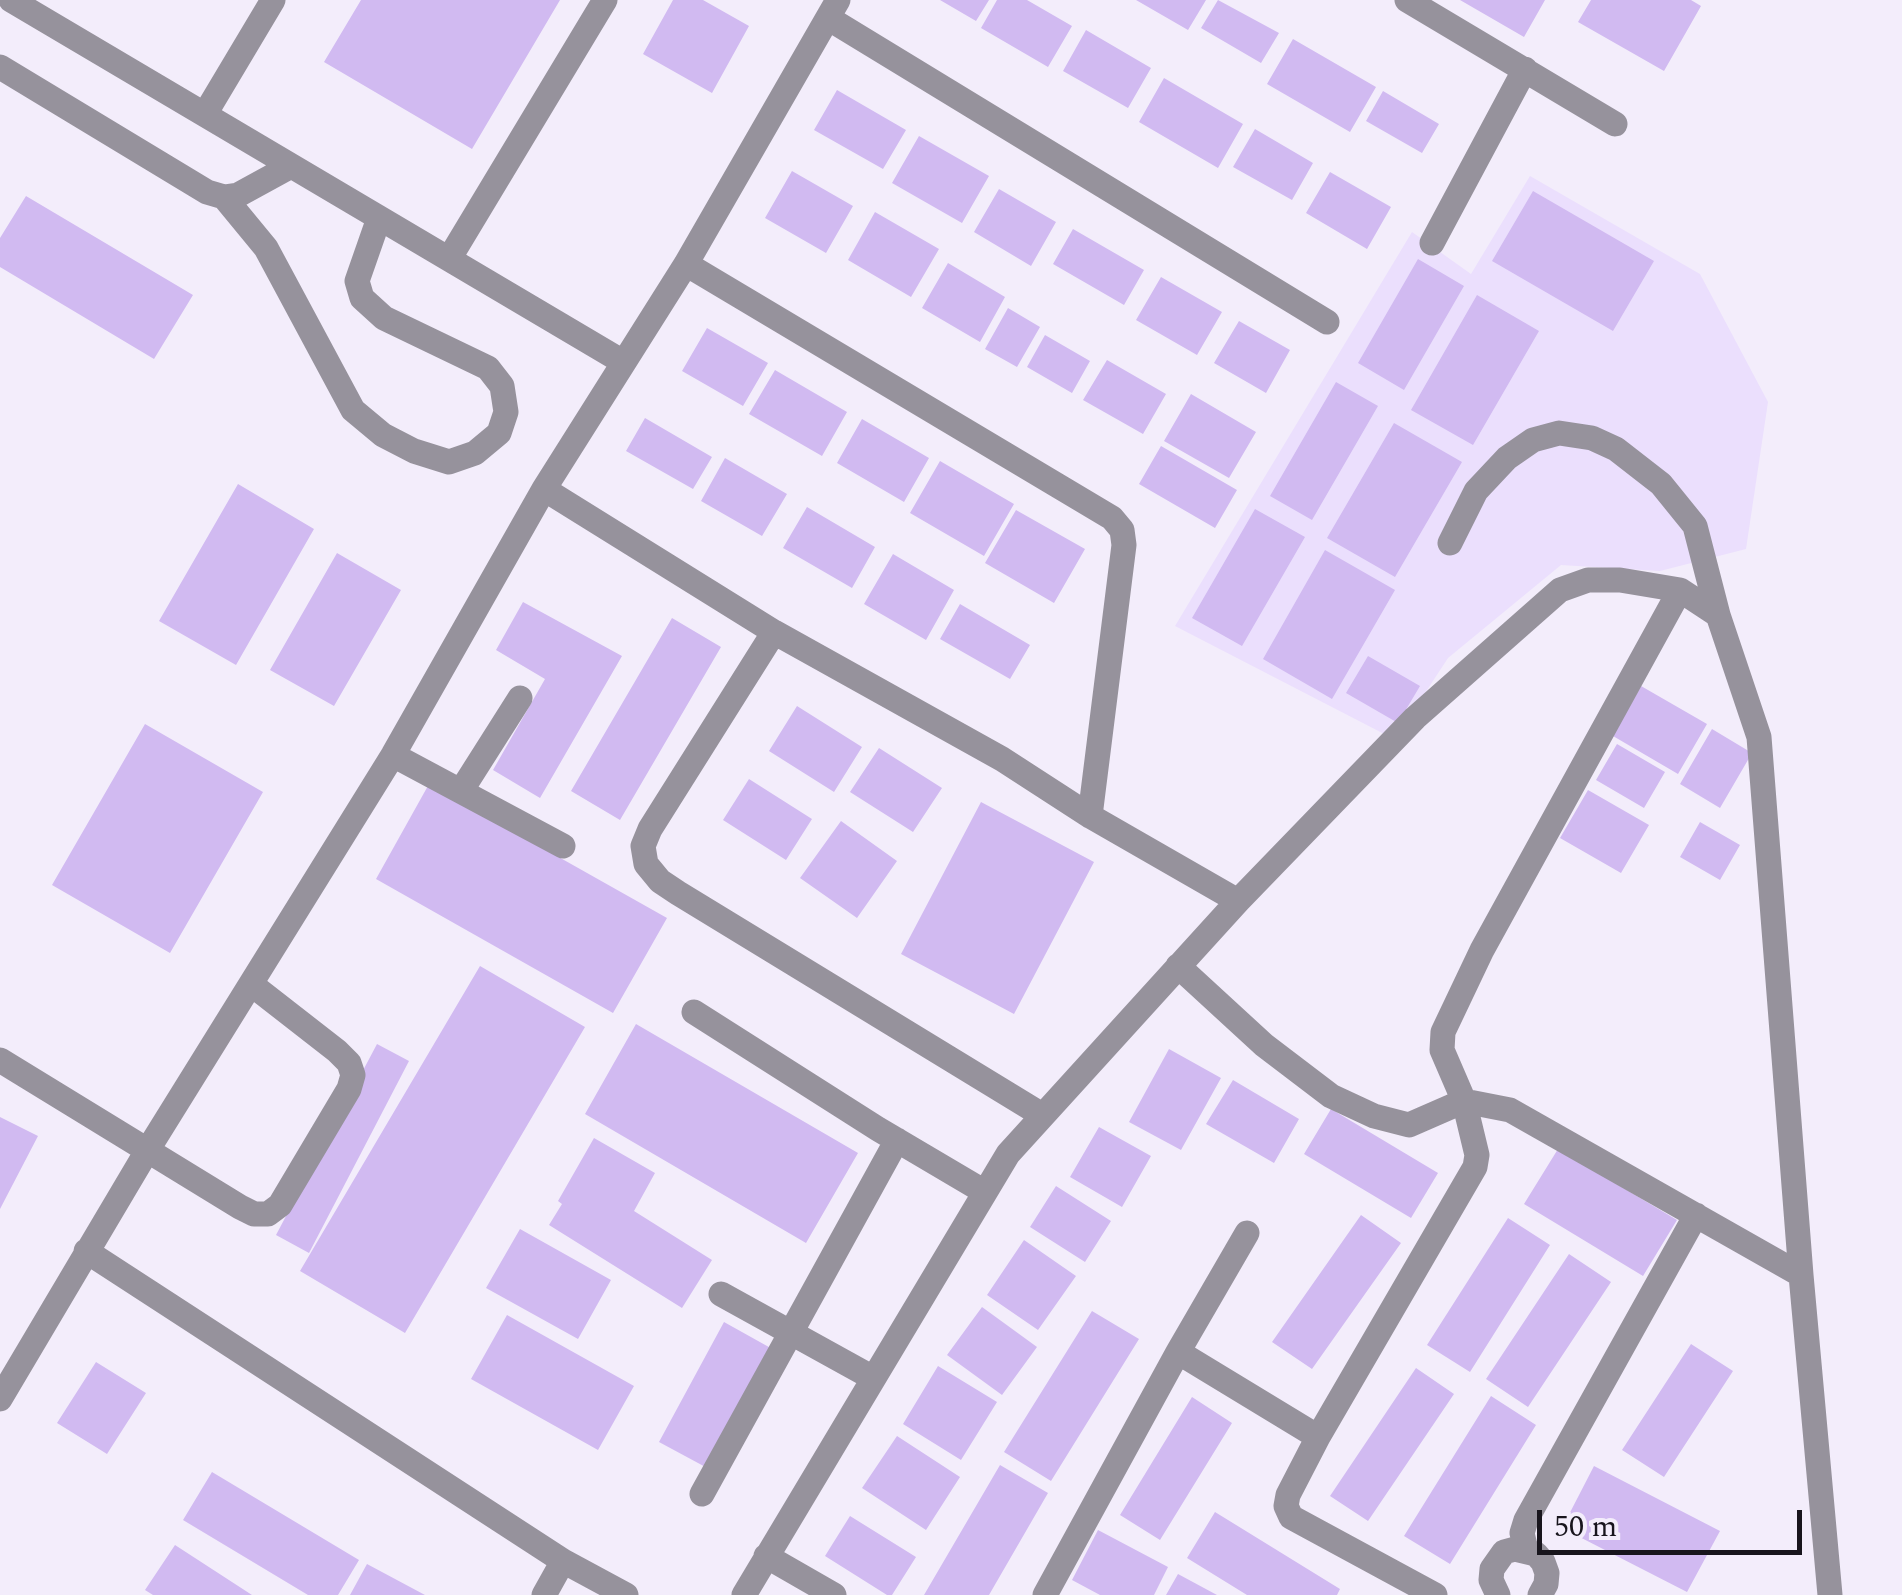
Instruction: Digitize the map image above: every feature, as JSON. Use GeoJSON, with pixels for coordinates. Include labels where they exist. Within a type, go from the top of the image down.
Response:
{"type":"FeatureCollection","features":[{"type":"Feature","properties":{"kind":"street"},"geometry":{"type":"LineString","coordinates":[[10,0],[624,362]]}},
{"type":"Feature","properties":{"kind":"street"},"geometry":{"type":"LineString","coordinates":[[205,114],[274,0]]}},
{"type":"Feature","properties":{"kind":"street"},"geometry":{"type":"LineString","coordinates":[[449,259],[605,0]]}},
{"type":"Feature","properties":{"kind":"street"},"geometry":{"type":"LineString","coordinates":[[1408,0],[1615,124]]}},
{"type":"Feature","properties":{"kind":"street"},"geometry":{"type":"LineString","coordinates":[[0,1398],[147,1151],[394,755],[544,489],[686,264],[833,9],[1328,322]]}},
{"type":"Feature","properties":{"kind":"street"},"geometry":{"type":"LineString","coordinates":[[0,67],[207,192],[224,197],[238,195],[291,166]]}},
{"type":"Feature","properties":{"kind":"street"},"geometry":{"type":"LineString","coordinates":[[1432,243],[1525,69]]}},
{"type":"Feature","properties":{"kind":"street"},"geometry":{"type":"LineString","coordinates":[[224,197],[266,248],[354,410],[383,435],[414,451],[449,462],[475,453],[500,433],[506,412],[502,386],[488,368],[384,318],[362,298],[358,281],[380,218]]}},
{"type":"Feature","properties":{"kind":"street"},"geometry":{"type":"LineString","coordinates":[[686,264],[1112,518],[1122,530],[1124,545],[1090,816]]}},
{"type":"Feature","properties":{"kind":"street"},"geometry":{"type":"LineString","coordinates":[[1450,544],[1476,491],[1507,458],[1533,440],[1559,434],[1592,438],[1616,449],[1661,484],[1695,526],[1718,615],[1759,737],[1830,1595]]}},
{"type":"Feature","properties":{"kind":"street"},"geometry":{"type":"LineString","coordinates":[[544,489],[774,632],[1002,759],[1090,816],[1238,902]]}},
{"type":"Feature","properties":{"kind":"street"},"geometry":{"type":"LineString","coordinates":[[744,1595],[1008,1154],[1178,966],[1416,718],[1560,590],[1588,580],[1620,580],[1680,590],[1718,615]]}},
{"type":"Feature","properties":{"kind":"street"},"geometry":{"type":"LineString","coordinates":[[1435,1595],[1291,1517],[1286,1506],[1288,1494],[1476,1167],[1478,1155],[1464,1101],[1442,1050],[1443,1032],[1482,950],[1680,590]]}},
{"type":"Feature","properties":{"kind":"street"},"geometry":{"type":"LineString","coordinates":[[774,632],[650,829],[643,846],[646,864],[660,881],[678,893],[1042,1115]]}},
{"type":"Feature","properties":{"kind":"street"},"geometry":{"type":"LineString","coordinates":[[461,791],[520,698]]}},
{"type":"Feature","properties":{"kind":"street"},"geometry":{"type":"LineString","coordinates":[[394,755],[563,846]]}},
{"type":"Feature","properties":{"kind":"street"},"geometry":{"type":"LineString","coordinates":[[1178,966],[1264,1044],[1331,1096],[1374,1116],[1409,1125],[1464,1101],[1510,1110],[1801,1275]]}},
{"type":"Feature","properties":{"kind":"street"},"geometry":{"type":"LineString","coordinates":[[0,1060],[254,1214],[268,1214],[280,1204],[349,1089],[353,1075],[349,1063],[337,1051],[251,984]]}},
{"type":"Feature","properties":{"kind":"street"},"geometry":{"type":"LineString","coordinates":[[694,1012],[984,1191]]}},
{"type":"Feature","properties":{"kind":"street"},"geometry":{"type":"LineString","coordinates":[[702,1494],[898,1140]]}},
{"type":"Feature","properties":{"kind":"street"},"geometry":{"type":"LineString","coordinates":[[1526,1550],[1522,1533],[1531,1509],[1696,1215]]}},
{"type":"Feature","properties":{"kind":"street"},"geometry":{"type":"LineString","coordinates":[[1046,1595],[1247,1233]]}},
{"type":"Feature","properties":{"kind":"street"},"geometry":{"type":"LineString","coordinates":[[86,1251],[563,1561],[626,1595]]}},
{"type":"Feature","properties":{"kind":"street"},"geometry":{"type":"LineString","coordinates":[[721,1294],[874,1378]]}},
{"type":"Feature","properties":{"kind":"street"},"geometry":{"type":"LineString","coordinates":[[1178,1352],[1318,1438]]}},
{"type":"Feature","properties":{"kind":"street"},"geometry":{"type":"LineString","coordinates":[[1498,1595],[1491,1580],[1496,1559],[1504,1552],[1526,1550],[1544,1562],[1551,1591]]}},
{"type":"Feature","properties":{"kind":"street"},"geometry":{"type":"LineString","coordinates":[[766,1556],[834,1595]]}},
{"type":"Feature","properties":{"kind":"street"},"geometry":{"type":"LineString","coordinates":[[544,1595],[563,1561]]}},
{"type":"Feature","properties":{"kind":"shaded area"},"geometry":{"type":"Polygon","coordinates":[[[1530,176],[1700,274],[1768,402],[1746,549],[1660,571],[1561,565],[1448,658],[1410,716],[1390,737],[1175,626],[1412,232],[1471,274],[1530,176]]]}},
{"type":"Feature","properties":{"kind":"building"},"geometry":{"type":"Polygon","coordinates":[[[361,0],[560,0],[472,149],[324,62],[361,0]]]}},
{"type":"Feature","properties":{"kind":"building"},"geometry":{"type":"Polygon","coordinates":[[[673,0],[703,0],[749,26],[712,93],[643,54],[673,0]]]}},
{"type":"Feature","properties":{"kind":"building"},"geometry":{"type":"Polygon","coordinates":[[[940,0],[989,0],[976,21],[940,0]]]}},
{"type":"Feature","properties":{"kind":"building"},"geometry":{"type":"Polygon","coordinates":[[[997,0],[1027,0],[1072,26],[1048,67],[981,28],[997,0]]]}},
{"type":"Feature","properties":{"kind":"building"},"geometry":{"type":"Polygon","coordinates":[[[1136,0],[1206,0],[1188,30],[1136,0]]]}},
{"type":"Feature","properties":{"kind":"building"},"geometry":{"type":"Polygon","coordinates":[[[1218,0],[1279,33],[1261,63],[1201,28],[1218,0]]]}},
{"type":"Feature","properties":{"kind":"building"},"geometry":{"type":"Polygon","coordinates":[[[1460,0],[1545,0],[1524,37],[1460,0]]]}},
{"type":"Feature","properties":{"kind":"building"},"geometry":{"type":"Polygon","coordinates":[[[1591,0],[1691,0],[1701,6],[1664,71],[1578,22],[1591,0]]]}},
{"type":"Feature","properties":{"kind":"building"},"geometry":{"type":"Polygon","coordinates":[[[1086,30],[1151,68],[1128,108],[1063,71],[1086,30]]]}},
{"type":"Feature","properties":{"kind":"building"},"geometry":{"type":"Polygon","coordinates":[[[1293,39],[1376,87],[1350,132],[1267,84],[1293,39]]]}},
{"type":"Feature","properties":{"kind":"building"},"geometry":{"type":"Polygon","coordinates":[[[1164,78],[1243,124],[1218,168],[1139,122],[1164,78]]]}},
{"type":"Feature","properties":{"kind":"building"},"geometry":{"type":"Polygon","coordinates":[[[837,90],[906,130],[883,169],[814,130],[837,90]]]}},
{"type":"Feature","properties":{"kind":"building"},"geometry":{"type":"Polygon","coordinates":[[[1383,91],[1439,124],[1422,153],[1366,121],[1383,91]]]}},
{"type":"Feature","properties":{"kind":"building"},"geometry":{"type":"Polygon","coordinates":[[[1255,129],[1313,163],[1292,200],[1233,167],[1255,129]]]}},
{"type":"Feature","properties":{"kind":"building"},"geometry":{"type":"Polygon","coordinates":[[[919,136],[989,176],[962,223],[892,183],[919,136]]]}},
{"type":"Feature","properties":{"kind":"building"},"geometry":{"type":"Polygon","coordinates":[[[792,171],[853,206],[826,253],[765,218],[792,171]]]}},
{"type":"Feature","properties":{"kind":"building"},"geometry":{"type":"Polygon","coordinates":[[[1330,172],[1391,207],[1367,249],[1306,213],[1330,172]]]}},
{"type":"Feature","properties":{"kind":"building"},"geometry":{"type":"Polygon","coordinates":[[[999,189],[1056,222],[1031,266],[974,232],[999,189]]]}},
{"type":"Feature","properties":{"kind":"building"},"geometry":{"type":"Polygon","coordinates":[[[1533,191],[1654,261],[1613,331],[1492,261],[1533,191]]]}},
{"type":"Feature","properties":{"kind":"building"},"geometry":{"type":"Polygon","coordinates":[[[26,196],[193,295],[154,359],[0,267],[0,238],[26,196]]]}},
{"type":"Feature","properties":{"kind":"building"},"geometry":{"type":"Polygon","coordinates":[[[875,212],[939,249],[911,297],[848,260],[875,212]]]}},
{"type":"Feature","properties":{"kind":"building"},"geometry":{"type":"Polygon","coordinates":[[[1073,229],[1144,270],[1124,305],[1053,264],[1073,229]]]}},
{"type":"Feature","properties":{"kind":"building"},"geometry":{"type":"Polygon","coordinates":[[[1418,259],[1464,286],[1404,390],[1358,363],[1418,259]]]}},
{"type":"Feature","properties":{"kind":"building"},"geometry":{"type":"Polygon","coordinates":[[[948,263],[1005,297],[980,342],[922,308],[948,263]]]}},
{"type":"Feature","properties":{"kind":"building"},"geometry":{"type":"Polygon","coordinates":[[[1161,277],[1222,312],[1197,355],[1136,320],[1161,277]]]}},
{"type":"Feature","properties":{"kind":"building"},"geometry":{"type":"Polygon","coordinates":[[[1477,295],[1539,331],[1473,445],[1411,410],[1477,295]]]}},
{"type":"Feature","properties":{"kind":"building"},"geometry":{"type":"Polygon","coordinates":[[[1008,308],[1040,327],[1017,367],[985,349],[1008,308]]]}},
{"type":"Feature","properties":{"kind":"building"},"geometry":{"type":"Polygon","coordinates":[[[1239,321],[1290,350],[1266,393],[1214,363],[1239,321]]]}},
{"type":"Feature","properties":{"kind":"building"},"geometry":{"type":"Polygon","coordinates":[[[707,328],[768,363],[743,406],[682,371],[707,328]]]}},
{"type":"Feature","properties":{"kind":"building"},"geometry":{"type":"Polygon","coordinates":[[[1045,335],[1090,361],[1072,393],[1027,367],[1045,335]]]}},
{"type":"Feature","properties":{"kind":"building"},"geometry":{"type":"Polygon","coordinates":[[[1107,360],[1166,394],[1143,434],[1083,400],[1107,360]]]}},
{"type":"Feature","properties":{"kind":"building"},"geometry":{"type":"Polygon","coordinates":[[[775,370],[847,412],[822,456],[749,414],[775,370]]]}},
{"type":"Feature","properties":{"kind":"building"},"geometry":{"type":"Polygon","coordinates":[[[1336,382],[1378,406],[1312,520],[1270,496],[1336,382]]]}},
{"type":"Feature","properties":{"kind":"building"},"geometry":{"type":"Polygon","coordinates":[[[1191,394],[1256,432],[1229,478],[1164,441],[1191,394]]]}},
{"type":"Feature","properties":{"kind":"building"},"geometry":{"type":"Polygon","coordinates":[[[645,418],[712,457],[693,489],[626,451],[645,418]]]}},
{"type":"Feature","properties":{"kind":"building"},"geometry":{"type":"Polygon","coordinates":[[[862,419],[929,458],[904,502],[837,463],[862,419]]]}},
{"type":"Feature","properties":{"kind":"building"},"geometry":{"type":"Polygon","coordinates":[[[1394,423],[1462,462],[1395,577],[1327,538],[1394,423]]]}},
{"type":"Feature","properties":{"kind":"building"},"geometry":{"type":"Polygon","coordinates":[[[1161,446],[1237,490],[1215,528],[1139,484],[1161,446]]]}},
{"type":"Feature","properties":{"kind":"building"},"geometry":{"type":"Polygon","coordinates":[[[725,458],[787,494],[762,536],[701,501],[725,458]]]}},
{"type":"Feature","properties":{"kind":"building"},"geometry":{"type":"Polygon","coordinates":[[[940,461],[1014,504],[984,556],[910,513],[940,461]]]}},
{"type":"Feature","properties":{"kind":"building"},"geometry":{"type":"Polygon","coordinates":[[[238,484],[314,529],[236,665],[159,621],[238,484]]]}},
{"type":"Feature","properties":{"kind":"building"},"geometry":{"type":"Polygon","coordinates":[[[807,507],[875,547],[852,588],[783,548],[807,507]]]}},
{"type":"Feature","properties":{"kind":"building"},"geometry":{"type":"Polygon","coordinates":[[[1255,509],[1305,537],[1242,646],[1192,618],[1255,509]]]}},
{"type":"Feature","properties":{"kind":"building"},"geometry":{"type":"Polygon","coordinates":[[[1016,510],[1085,549],[1054,603],[985,563],[1016,510]]]}},
{"type":"Feature","properties":{"kind":"building"},"geometry":{"type":"Polygon","coordinates":[[[1325,550],[1395,590],[1332,699],[1263,659],[1325,550]]]}},
{"type":"Feature","properties":{"kind":"building"},"geometry":{"type":"Polygon","coordinates":[[[337,553],[401,590],[334,706],[270,670],[337,553]]]}},
{"type":"Feature","properties":{"kind":"building"},"geometry":{"type":"Polygon","coordinates":[[[893,554],[954,590],[926,640],[864,604],[893,554]]]}},
{"type":"Feature","properties":{"kind":"building"},"geometry":{"type":"Polygon","coordinates":[[[523,602],[622,656],[540,798],[493,770],[545,679],[496,650],[523,602]]]}},
{"type":"Feature","properties":{"kind":"building"},"geometry":{"type":"Polygon","coordinates":[[[960,604],[1030,645],[1010,679],[940,639],[960,604]]]}},
{"type":"Feature","properties":{"kind":"building"},"geometry":{"type":"Polygon","coordinates":[[[672,618],[721,647],[620,820],[571,791],[672,618]]]}},
{"type":"Feature","properties":{"kind":"building"},"geometry":{"type":"Polygon","coordinates":[[[1368,656],[1420,686],[1398,723],[1346,693],[1368,656]]]}},
{"type":"Feature","properties":{"kind":"building"},"geometry":{"type":"Polygon","coordinates":[[[1641,686],[1707,724],[1678,774],[1613,736],[1641,686]]]}},
{"type":"Feature","properties":{"kind":"building"},"geometry":{"type":"Polygon","coordinates":[[[797,706],[862,747],[834,792],[769,751],[797,706]]]}},
{"type":"Feature","properties":{"kind":"building"},"geometry":{"type":"Polygon","coordinates":[[[145,724],[263,792],[170,953],[52,885],[145,724]]]}},
{"type":"Feature","properties":{"kind":"building"},"geometry":{"type":"Polygon","coordinates":[[[1712,729],[1752,753],[1720,808],[1680,784],[1712,729]]]}},
{"type":"Feature","properties":{"kind":"building"},"geometry":{"type":"Polygon","coordinates":[[[1617,744],[1665,772],[1644,808],[1596,780],[1617,744]]]}},
{"type":"Feature","properties":{"kind":"building"},"geometry":{"type":"Polygon","coordinates":[[[879,748],[942,788],[913,832],[850,792],[879,748]]]}},
{"type":"Feature","properties":{"kind":"building"},"geometry":{"type":"Polygon","coordinates":[[[749,779],[812,819],[786,860],[723,820],[749,779]]]}},
{"type":"Feature","properties":{"kind":"building"},"geometry":{"type":"Polygon","coordinates":[[[429,784],[667,918],[613,1013],[376,879],[429,784]]]}},
{"type":"Feature","properties":{"kind":"building"},"geometry":{"type":"Polygon","coordinates":[[[1588,790],[1649,825],[1621,873],[1560,838],[1588,790]]]}},
{"type":"Feature","properties":{"kind":"building"},"geometry":{"type":"Polygon","coordinates":[[[981,802],[1094,862],[1014,1014],[901,954],[981,802]]]}},
{"type":"Feature","properties":{"kind":"building"},"geometry":{"type":"Polygon","coordinates":[[[841,821],[897,861],[857,918],[800,878],[841,821]]]}},
{"type":"Feature","properties":{"kind":"building"},"geometry":{"type":"Polygon","coordinates":[[[1700,822],[1740,845],[1720,880],[1680,857],[1700,822]]]}},
{"type":"Feature","properties":{"kind":"building"},"geometry":{"type":"Polygon","coordinates":[[[480,966],[585,1027],[405,1333],[300,1271],[480,966]]]}},
{"type":"Feature","properties":{"kind":"building"},"geometry":{"type":"Polygon","coordinates":[[[636,1024],[858,1153],[806,1243],[585,1114],[636,1024]]]}},
{"type":"Feature","properties":{"kind":"building"},"geometry":{"type":"Polygon","coordinates":[[[377,1044],[409,1061],[309,1253],[276,1235],[377,1044]]]}},
{"type":"Feature","properties":{"kind":"building"},"geometry":{"type":"Polygon","coordinates":[[[1169,1049],[1221,1078],[1181,1150],[1129,1122],[1169,1049]]]}},
{"type":"Feature","properties":{"kind":"building"},"geometry":{"type":"Polygon","coordinates":[[[1233,1080],[1299,1119],[1274,1163],[1206,1124],[1233,1080]]]}},
{"type":"Feature","properties":{"kind":"building"},"geometry":{"type":"Polygon","coordinates":[[[1331,1109],[1438,1173],[1411,1218],[1304,1154],[1331,1109]]]}},
{"type":"Feature","properties":{"kind":"building"},"geometry":{"type":"Polygon","coordinates":[[[0,1117],[38,1136],[0,1209],[0,1117]]]}},
{"type":"Feature","properties":{"kind":"building"},"geometry":{"type":"Polygon","coordinates":[[[1099,1127],[1151,1156],[1122,1207],[1070,1177],[1099,1127]]]}},
{"type":"Feature","properties":{"kind":"building"},"geometry":{"type":"Polygon","coordinates":[[[594,1138],[655,1173],[634,1211],[712,1260],[682,1308],[549,1225],[562,1204],[558,1201],[594,1138]]]}},
{"type":"Feature","properties":{"kind":"building"},"geometry":{"type":"Polygon","coordinates":[[[1558,1149],[1677,1220],[1643,1276],[1524,1204],[1558,1149]]]}},
{"type":"Feature","properties":{"kind":"building"},"geometry":{"type":"Polygon","coordinates":[[[1056,1186],[1111,1221],[1085,1262],[1030,1227],[1056,1186]]]}},
{"type":"Feature","properties":{"kind":"building"},"geometry":{"type":"Polygon","coordinates":[[[1361,1215],[1401,1243],[1312,1369],[1272,1342],[1361,1215]]]}},
{"type":"Feature","properties":{"kind":"building"},"geometry":{"type":"Polygon","coordinates":[[[1508,1218],[1550,1245],[1470,1372],[1427,1345],[1508,1218]]]}},
{"type":"Feature","properties":{"kind":"building"},"geometry":{"type":"Polygon","coordinates":[[[520,1229],[611,1280],[578,1339],[486,1288],[520,1229]]]}},
{"type":"Feature","properties":{"kind":"building"},"geometry":{"type":"Polygon","coordinates":[[[1024,1240],[1076,1276],[1038,1330],[987,1295],[1024,1240]]]}},
{"type":"Feature","properties":{"kind":"building"},"geometry":{"type":"Polygon","coordinates":[[[1569,1254],[1611,1282],[1528,1407],[1486,1379],[1569,1254]]]}},
{"type":"Feature","properties":{"kind":"building"},"geometry":{"type":"Polygon","coordinates":[[[982,1307],[1037,1347],[1002,1395],[947,1355],[982,1307]]]}},
{"type":"Feature","properties":{"kind":"building"},"geometry":{"type":"Polygon","coordinates":[[[1092,1311],[1139,1339],[1051,1481],[1004,1452],[1092,1311]]]}},
{"type":"Feature","properties":{"kind":"building"},"geometry":{"type":"Polygon","coordinates":[[[507,1315],[634,1386],[598,1450],[471,1379],[507,1315]]]}},
{"type":"Feature","properties":{"kind":"building"},"geometry":{"type":"Polygon","coordinates":[[[724,1322],[776,1351],[711,1470],[659,1442],[724,1322]]]}},
{"type":"Feature","properties":{"kind":"building"},"geometry":{"type":"Polygon","coordinates":[[[1691,1344],[1733,1371],[1664,1477],[1622,1450],[1691,1344]]]}},
{"type":"Feature","properties":{"kind":"building"},"geometry":{"type":"Polygon","coordinates":[[[96,1362],[146,1393],[107,1454],[57,1423],[96,1362]]]}},
{"type":"Feature","properties":{"kind":"building"},"geometry":{"type":"Polygon","coordinates":[[[938,1366],[997,1402],[961,1460],[903,1424],[938,1366]]]}},
{"type":"Feature","properties":{"kind":"building"},"geometry":{"type":"Polygon","coordinates":[[[1416,1368],[1454,1394],[1368,1521],[1330,1496],[1416,1368]]]}},
{"type":"Feature","properties":{"kind":"building"},"geometry":{"type":"Polygon","coordinates":[[[1491,1396],[1536,1425],[1450,1564],[1404,1536],[1491,1396]]]}},
{"type":"Feature","properties":{"kind":"building"},"geometry":{"type":"Polygon","coordinates":[[[1192,1397],[1232,1423],[1160,1540],[1120,1515],[1192,1397]]]}},
{"type":"Feature","properties":{"kind":"building"},"geometry":{"type":"Polygon","coordinates":[[[897,1436],[960,1477],[926,1530],[862,1488],[897,1436]]]}},
{"type":"Feature","properties":{"kind":"building"},"geometry":{"type":"Polygon","coordinates":[[[1000,1465],[1048,1493],[989,1595],[924,1595],[1000,1465]]]}},
{"type":"Feature","properties":{"kind":"building"},"geometry":{"type":"Polygon","coordinates":[[[1594,1466],[1720,1531],[1687,1592],[1562,1528],[1594,1466]]]}},
{"type":"Feature","properties":{"kind":"building"},"geometry":{"type":"Polygon","coordinates":[[[212,1472],[359,1560],[338,1595],[308,1595],[183,1520],[212,1472]]]}},
{"type":"Feature","properties":{"kind":"building"},"geometry":{"type":"Polygon","coordinates":[[[1215,1512],[1340,1589],[1337,1595],[1247,1595],[1187,1558],[1215,1512]]]}},
{"type":"Feature","properties":{"kind":"building"},"geometry":{"type":"Polygon","coordinates":[[[850,1516],[916,1557],[892,1595],[825,1556],[850,1516]]]}},
{"type":"Feature","properties":{"kind":"building"},"geometry":{"type":"Polygon","coordinates":[[[1098,1530],[1168,1567],[1154,1595],[1100,1595],[1072,1580],[1098,1530]]]}},
{"type":"Feature","properties":{"kind":"building"},"geometry":{"type":"Polygon","coordinates":[[[175,1545],[252,1595],[153,1595],[145,1590],[175,1545]]]}},
{"type":"Feature","properties":{"kind":"building"},"geometry":{"type":"Polygon","coordinates":[[[367,1564],[425,1595],[350,1595],[367,1564]]]}},
{"type":"Feature","properties":{"kind":"building"},"geometry":{"type":"Polygon","coordinates":[[[1178,1574],[1217,1595],[1166,1595],[1178,1574]]]}}]}
